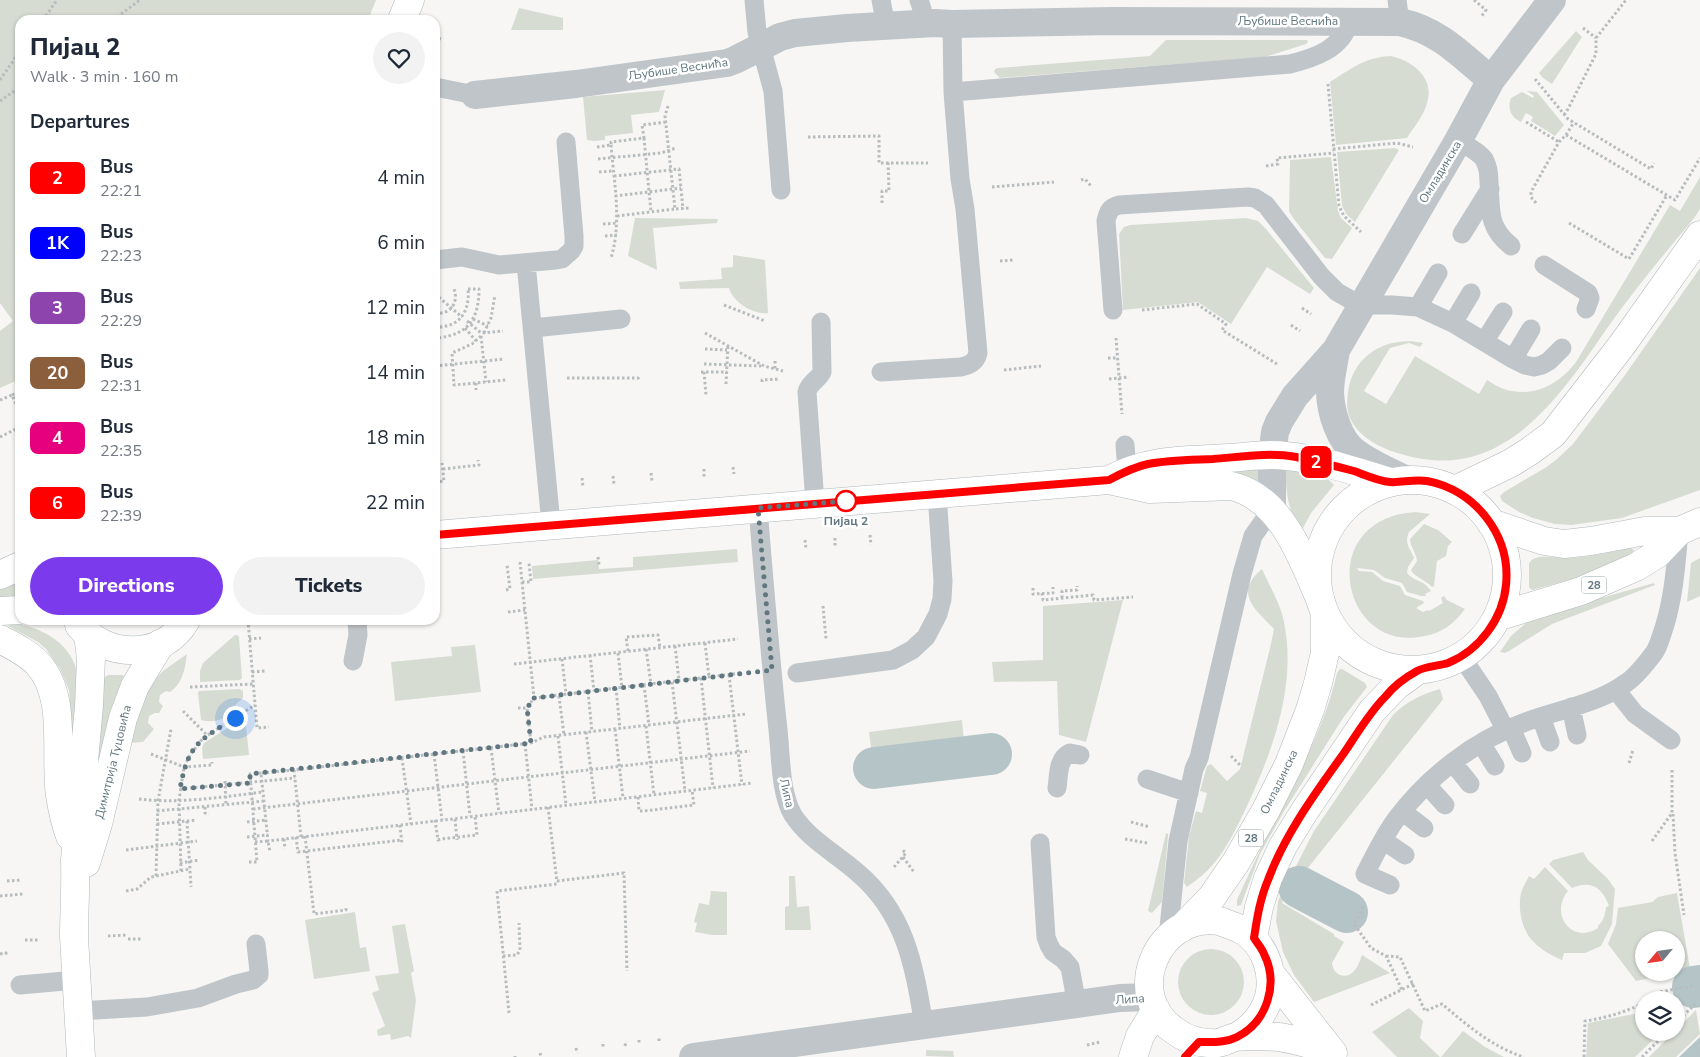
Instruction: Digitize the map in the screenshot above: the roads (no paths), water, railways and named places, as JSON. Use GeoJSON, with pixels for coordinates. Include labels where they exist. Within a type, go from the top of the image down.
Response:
{"type":"FeatureCollection","features":[{"type":"Feature","properties":{"kind":"main road"},"geometry":{"type":"LineString","coordinates":[[404,15],[410,0]]}},
{"type":"Feature","properties":{"kind":"main road"},"geometry":{"type":"LineString","coordinates":[[1455,490],[1511,463],[1553,434],[1622,345],[1700,235]]}},
{"type":"Feature","properties":{"kind":"main road"},"geometry":{"type":"LineString","coordinates":[[440,535],[937,494],[1120,465],[1272,455],[1296,457],[1398,481],[1424,480],[1455,490],[1481,510],[1499,537],[1507,569],[1503,602],[1497,617],[1478,644],[1461,656],[1450,662],[1418,670],[1402,670],[1386,666],[1356,652],[1344,641],[1323,606],[1296,546],[1272,510],[1256,496],[1232,486],[1150,489],[1120,465]]}},
{"type":"Feature","properties":{"kind":"main road","name":"Омладинска"},"geometry":{"type":"LineString","coordinates":[[1175,932],[1212,897],[1236,862],[1266,810],[1289,764],[1310,710],[1325,653],[1323,606],[1317,580],[1319,551],[1331,524],[1350,502],[1370,490],[1398,481]]}},
{"type":"Feature","properties":{"kind":"main road"},"geometry":{"type":"LineString","coordinates":[[1491,523],[1544,541],[1564,544],[1645,531],[1689,527]]}},
{"type":"Feature","properties":{"kind":"main road","name":"28"},"geometry":{"type":"LineString","coordinates":[[1497,617],[1553,598],[1581,591],[1636,567],[1657,554],[1689,527]]}},
{"type":"Feature","properties":{"kind":"main road"},"geometry":{"type":"LineString","coordinates":[[0,575],[15,568]]}},
{"type":"Feature","properties":{"kind":"main road"},"geometry":{"type":"LineString","coordinates":[[0,611],[15,610]]}},
{"type":"Feature","properties":{"kind":"main road","name":"Димитрија Туцовића"},"geometry":{"type":"LineString","coordinates":[[78,625],[91,658],[89,706],[75,848],[76,885],[74,913],[81,1057]]}},
{"type":"Feature","properties":{"kind":"main road"},"geometry":{"type":"LineString","coordinates":[[79,625],[103,644],[122,650],[142,650],[161,643],[178,632],[183,625]]}},
{"type":"Feature","properties":{"kind":"main road"},"geometry":{"type":"LineString","coordinates":[[0,638],[21,650],[39,665],[46,674],[54,695],[57,718],[60,794],[68,831],[75,848]]}},
{"type":"Feature","properties":{"kind":"main road","name":"Димитрија Туцовића"},"geometry":{"type":"LineString","coordinates":[[76,885],[91,847],[130,697],[161,643]]}},
{"type":"Feature","properties":{"kind":"main road"},"geometry":{"type":"LineString","coordinates":[[1254,938],[1259,907],[1268,878],[1283,846],[1372,711],[1396,686],[1418,670]]}},
{"type":"Feature","properties":{"kind":"main road"},"geometry":{"type":"LineString","coordinates":[[1237,1037],[1253,1026],[1264,1010],[1270,992],[1270,973],[1265,954],[1254,938],[1238,928],[1220,921],[1200,921],[1175,932],[1158,951],[1151,968],[1148,985],[1153,1004],[1164,1021],[1174,1031],[1186,1038],[1192,1049],[1237,1037],[1277,1037],[1307,1043],[1334,1054]]}},
{"type":"Feature","properties":{"kind":"main road"},"geometry":{"type":"LineString","coordinates":[[1270,973],[1334,1054]]}},
{"type":"Feature","properties":{"kind":"main road"},"geometry":{"type":"LineString","coordinates":[[1133,1057],[1153,1004]]}},
{"type":"Feature","properties":{"kind":"street","name":"Омладинска"},"geometry":{"type":"LineString","coordinates":[[1272,510],[1272,455],[1275,432],[1283,414],[1295,396],[1336,350],[1360,305],[1458,141],[1491,80],[1552,0]]}},
{"type":"Feature","properties":{"kind":"street","name":"Љубише Веснића"},"geometry":{"type":"LineString","coordinates":[[475,95],[576,84],[727,62],[735,60],[780,37],[795,33],[884,13],[922,12],[952,24],[1065,11],[1349,22],[1399,11],[1415,26],[1438,36],[1491,80]]}},
{"type":"Feature","properties":{"kind":"street","name":"Омладинска"},"geometry":{"type":"LineString","coordinates":[[1336,350],[1330,391],[1332,407],[1343,439],[1353,451],[1398,481]]}},
{"type":"Feature","properties":{"kind":"street","name":"Липа"},"geometry":{"type":"LineString","coordinates":[[693,1057],[1120,998],[1153,1004]]}},
{"type":"Feature","properties":{"kind":"lane"},"geometry":{"type":"LineString","coordinates":[[754,0],[757,32],[773,92],[781,190]]}},
{"type":"Feature","properties":{"kind":"lane"},"geometry":{"type":"LineString","coordinates":[[953,92],[1290,64],[1326,51],[1340,40],[1349,22]]}},
{"type":"Feature","properties":{"kind":"lane"},"geometry":{"type":"LineString","coordinates":[[881,372],[961,367],[970,364],[977,357],[979,348],[965,209],[960,179],[953,92],[952,24]]}},
{"type":"Feature","properties":{"kind":"lane","name":"Љубише Веснића"},"geometry":{"type":"LineString","coordinates":[[440,89],[475,95]]}},
{"type":"Feature","properties":{"kind":"lane"},"geometry":{"type":"LineString","coordinates":[[1458,141],[1478,153],[1484,160],[1489,173],[1491,218],[1504,247]]}},
{"type":"Feature","properties":{"kind":"lane"},"geometry":{"type":"LineString","coordinates":[[440,259],[462,257],[499,265],[562,259],[571,251],[574,246],[566,142]]}},
{"type":"Feature","properties":{"kind":"lane"},"geometry":{"type":"LineString","coordinates":[[1462,234],[1490,188]]}},
{"type":"Feature","properties":{"kind":"lane"},"geometry":{"type":"LineString","coordinates":[[1113,310],[1106,221],[1112,208],[1119,205],[1248,197],[1255,198],[1266,205],[1321,276],[1337,292],[1360,305],[1418,307],[1453,323],[1513,359],[1534,367],[1542,365],[1555,357],[1562,348]]}},
{"type":"Feature","properties":{"kind":"lane"},"geometry":{"type":"LineString","coordinates":[[526,263],[551,524]]}},
{"type":"Feature","properties":{"kind":"lane"},"geometry":{"type":"LineString","coordinates":[[1544,265],[1560,284],[1588,294],[1590,298],[1586,309]]}},
{"type":"Feature","properties":{"kind":"lane"},"geometry":{"type":"LineString","coordinates":[[1418,307],[1438,273]]}},
{"type":"Feature","properties":{"kind":"lane"},"geometry":{"type":"LineString","coordinates":[[1453,323],[1472,293]]}},
{"type":"Feature","properties":{"kind":"lane"},"geometry":{"type":"LineString","coordinates":[[1484,342],[1503,312]]}},
{"type":"Feature","properties":{"kind":"lane"},"geometry":{"type":"LineString","coordinates":[[533,328],[621,320]]}},
{"type":"Feature","properties":{"kind":"lane"},"geometry":{"type":"LineString","coordinates":[[815,503],[808,392],[810,385],[822,372],[821,322]]}},
{"type":"Feature","properties":{"kind":"lane"},"geometry":{"type":"LineString","coordinates":[[1513,359],[1531,329]]}},
{"type":"Feature","properties":{"kind":"lane"},"geometry":{"type":"LineString","coordinates":[[797,673],[893,660],[912,650],[926,637],[938,614],[942,599],[943,581],[937,494]]}},
{"type":"Feature","properties":{"kind":"lane","name":"Липа"},"geometry":{"type":"LineString","coordinates":[[758,508],[776,711],[783,780],[788,805],[804,830],[866,880],[895,916],[906,943],[924,1025]]}},
{"type":"Feature","properties":{"kind":"lane"},"geometry":{"type":"LineString","coordinates":[[1175,932],[1178,841],[1242,574],[1253,536],[1272,510]]}},
{"type":"Feature","properties":{"kind":"lane"},"geometry":{"type":"LineString","coordinates":[[1390,886],[1365,874],[1383,840],[1403,812],[1427,785],[1453,762],[1481,743],[1508,729],[1616,690],[1638,672],[1655,651],[1662,636],[1689,527]]}},
{"type":"Feature","properties":{"kind":"lane"},"geometry":{"type":"LineString","coordinates":[[353,662],[358,636],[357,625]]}},
{"type":"Feature","properties":{"kind":"lane"},"geometry":{"type":"LineString","coordinates":[[1461,656],[1488,696],[1522,753]]}},
{"type":"Feature","properties":{"kind":"lane"},"geometry":{"type":"LineString","coordinates":[[1616,690],[1635,714],[1671,740]]}},
{"type":"Feature","properties":{"kind":"lane"},"geometry":{"type":"LineString","coordinates":[[1571,707],[1577,735]]}},
{"type":"Feature","properties":{"kind":"lane"},"geometry":{"type":"LineString","coordinates":[[1541,717],[1550,742]]}},
{"type":"Feature","properties":{"kind":"lane"},"geometry":{"type":"LineString","coordinates":[[1481,743],[1495,766]]}},
{"type":"Feature","properties":{"kind":"lane"},"geometry":{"type":"LineString","coordinates":[[1057,788],[1063,758],[1070,753],[1080,755]]}},
{"type":"Feature","properties":{"kind":"lane"},"geometry":{"type":"LineString","coordinates":[[1453,762],[1470,784]]}},
{"type":"Feature","properties":{"kind":"lane"},"geometry":{"type":"LineString","coordinates":[[1147,779],[1189,794]]}},
{"type":"Feature","properties":{"kind":"lane"},"geometry":{"type":"LineString","coordinates":[[1427,785],[1445,805]]}},
{"type":"Feature","properties":{"kind":"lane"},"geometry":{"type":"LineString","coordinates":[[1403,812],[1424,828]]}},
{"type":"Feature","properties":{"kind":"lane"},"geometry":{"type":"LineString","coordinates":[[1383,840],[1405,855]]}},
{"type":"Feature","properties":{"kind":"lane"},"geometry":{"type":"LineString","coordinates":[[1040,843],[1046,937],[1053,952],[1063,958],[1070,967],[1077,1005]]}},
{"type":"Feature","properties":{"kind":"lane"},"geometry":{"type":"LineString","coordinates":[[78,1011],[147,1006],[198,998],[253,980],[259,975],[256,944]]}},
{"type":"Feature","properties":{"kind":"lane"},"geometry":{"type":"LineString","coordinates":[[20,985],[76,980]]}},
{"type":"Feature","properties":{"kind":"waterway"},"geometry":{"type":"LineString","coordinates":[[874,768],[991,754]]}},
{"type":"Feature","properties":{"kind":"waterway"},"geometry":{"type":"LineString","coordinates":[[1299,887],[1347,912]]}},
{"type":"Feature","properties":{"kind":"waterway"},"geometry":{"type":"LineString","coordinates":[[1693,987],[1700,986]]}},
{"type":"Feature","properties":{"kind":"place","name":"Пијац 2"},"geometry":{"type":"Point","coordinates":[846,501]}}]}
